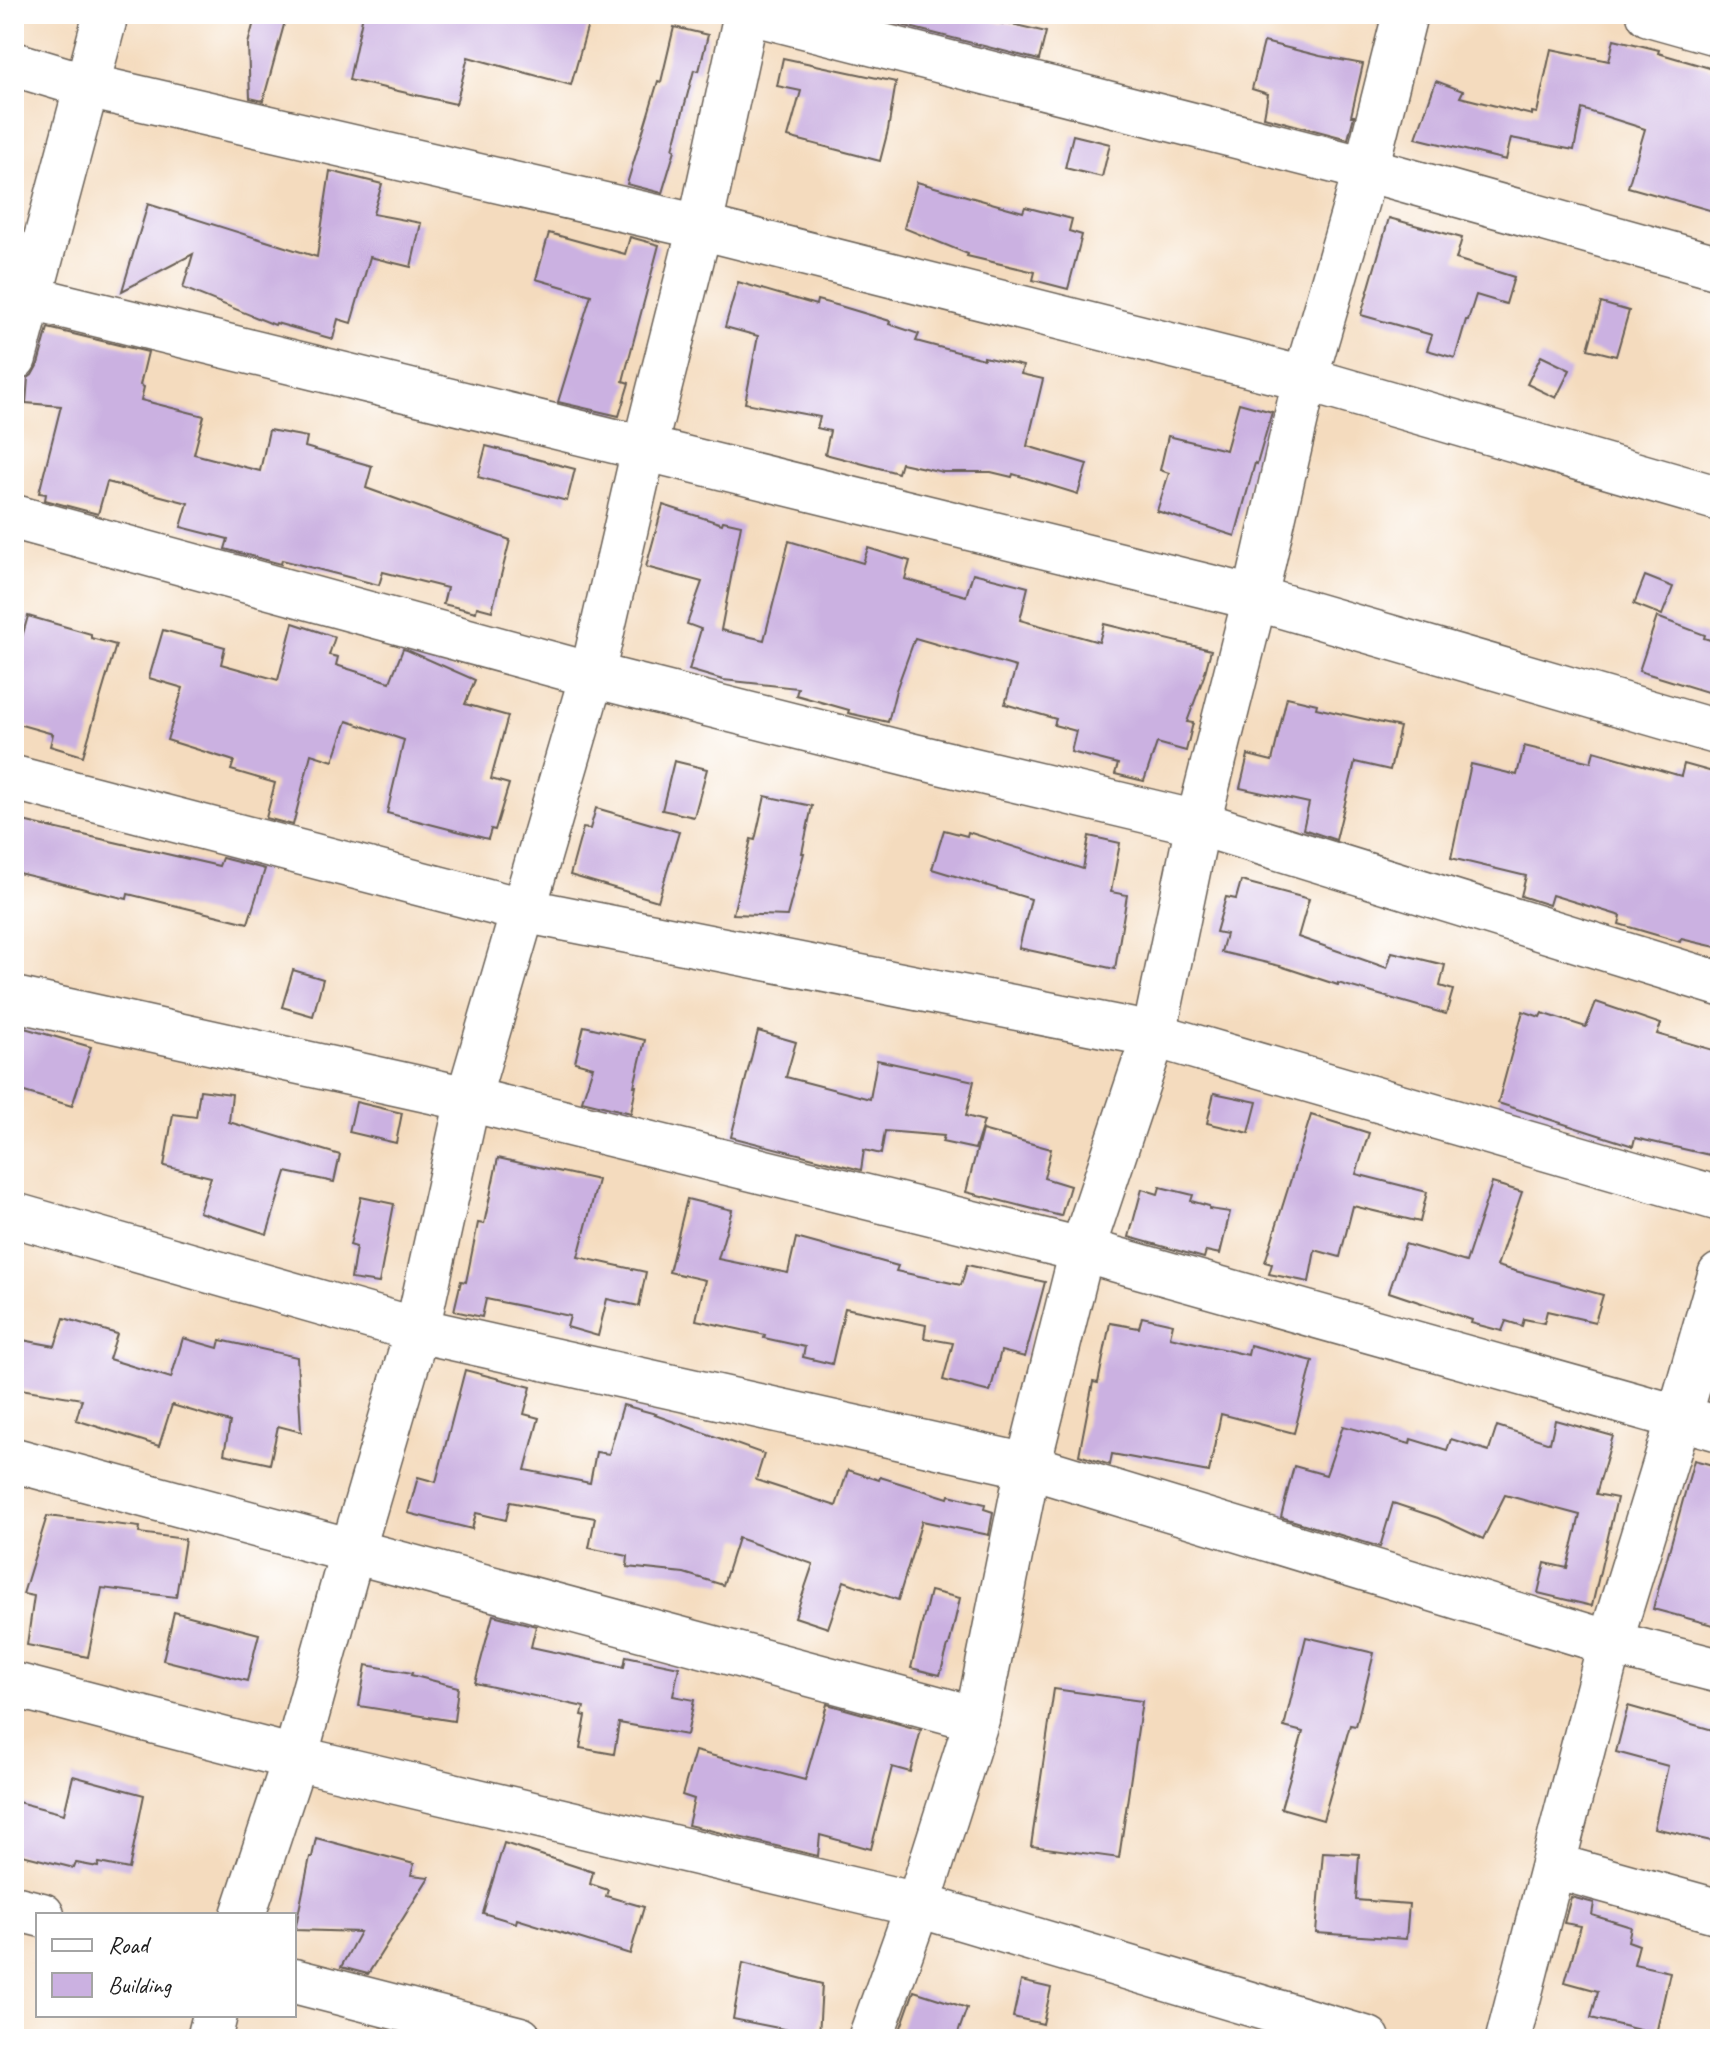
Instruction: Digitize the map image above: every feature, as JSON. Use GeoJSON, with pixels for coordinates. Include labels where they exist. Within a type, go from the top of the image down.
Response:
{"type":"FeatureCollection","features":[{"type":"Feature","properties":{"kind":"street"},"geometry":{"type":"LineString","coordinates":[[14,358],[23,296],[106,14]]}},
{"type":"Feature","properties":{"kind":"street"},"geometry":{"type":"LineString","coordinates":[[244,1913],[295,1758],[417,1330],[468,1099],[592,675],[644,449],[700,227],[746,14]]}},
{"type":"Feature","properties":{"kind":"street"},"geometry":{"type":"LineString","coordinates":[[757,14],[1366,169],[1720,268]]}},
{"type":"Feature","properties":{"kind":"street"},"geometry":{"type":"LineString","coordinates":[[870,2039],[918,1905],[977,1719],[1028,1466],[1082,1250],[1154,1035],[1198,823],[1255,598],[1305,379],[1366,169],[1405,14]]}},
{"type":"Feature","properties":{"kind":"street"},"geometry":{"type":"LineString","coordinates":[[1649,14],[1720,34]]}},
{"type":"Feature","properties":{"kind":"street"},"geometry":{"type":"LineString","coordinates":[[14,64],[87,86],[700,227],[1305,379],[1720,499]]}},
{"type":"Feature","properties":{"kind":"street"},"geometry":{"type":"LineString","coordinates":[[23,296],[1255,598],[1720,733]]}},
{"type":"Feature","properties":{"kind":"street"},"geometry":{"type":"LineString","coordinates":[[14,517],[592,675],[1198,823],[1720,984]]}},
{"type":"Feature","properties":{"kind":"street"},"geometry":{"type":"LineString","coordinates":[[14,778],[522,910],[1154,1035],[1720,1199]]}},
{"type":"Feature","properties":{"kind":"street"},"geometry":{"type":"LineString","coordinates":[[14,999],[468,1099],[1082,1250],[1700,1424]]}},
{"type":"Feature","properties":{"kind":"street"},"geometry":{"type":"LineString","coordinates":[[14,1215],[417,1330],[1028,1466],[1610,1643],[1720,1671]]}},
{"type":"Feature","properties":{"kind":"street"},"geometry":{"type":"LineString","coordinates":[[1508,2039],[1610,1643],[1700,1424],[1720,1275]]}},
{"type":"Feature","properties":{"kind":"street"},"geometry":{"type":"LineString","coordinates":[[14,1460],[977,1719]]}},
{"type":"Feature","properties":{"kind":"street"},"geometry":{"type":"LineString","coordinates":[[14,1685],[295,1758],[918,1905],[1368,2039]]}},
{"type":"Feature","properties":{"kind":"street"},"geometry":{"type":"LineString","coordinates":[[1554,1866],[1720,1912]]}},
{"type":"Feature","properties":{"kind":"street"},"geometry":{"type":"LineString","coordinates":[[14,1908],[36,1914]]}},
{"type":"Feature","properties":{"kind":"street"},"geometry":{"type":"LineString","coordinates":[[296,1982],[520,2039]]}},
{"type":"Feature","properties":{"kind":"street"},"geometry":{"type":"LineString","coordinates":[[209,2039],[214,2017]]}},
{"type":"Feature","properties":{"kind":"building"},"geometry":{"type":"Polygon","coordinates":[[[256,14],[287,14],[263,101],[250,98],[248,44],[256,14]]]}},
{"type":"Feature","properties":{"kind":"building"},"geometry":{"type":"Polygon","coordinates":[[[363,14],[591,14],[571,85],[468,57],[456,104],[349,80],[363,14]]]}},
{"type":"Feature","properties":{"kind":"building"},"geometry":{"type":"Polygon","coordinates":[[[887,14],[968,14],[1046,32],[1039,60],[886,21],[887,14]]]}},
{"type":"Feature","properties":{"kind":"building"},"geometry":{"type":"Polygon","coordinates":[[[674,27],[708,35],[699,71],[694,70],[662,193],[627,184],[658,81],[661,82],[674,27]]]}},
{"type":"Feature","properties":{"kind":"building"},"geometry":{"type":"Polygon","coordinates":[[[1614,39],[1659,50],[1658,53],[1720,71],[1720,213],[1628,187],[1645,129],[1582,109],[1574,150],[1511,138],[1506,160],[1416,138],[1436,81],[1463,91],[1460,97],[1532,115],[1532,112],[1537,113],[1551,49],[1609,61],[1614,39]]]}},
{"type":"Feature","properties":{"kind":"building"},"geometry":{"type":"Polygon","coordinates":[[[1264,42],[1363,64],[1348,139],[1264,117],[1268,94],[1252,89],[1264,42]]]}},
{"type":"Feature","properties":{"kind":"building"},"geometry":{"type":"Polygon","coordinates":[[[783,58],[896,82],[880,161],[788,137],[801,91],[777,86],[783,58]]]}},
{"type":"Feature","properties":{"kind":"building"},"geometry":{"type":"Polygon","coordinates":[[[1073,135],[1110,144],[1102,177],[1065,168],[1073,135]]]}},
{"type":"Feature","properties":{"kind":"building"},"geometry":{"type":"Polygon","coordinates":[[[330,171],[382,184],[373,214],[421,223],[411,267],[370,257],[351,323],[338,319],[333,339],[275,325],[183,288],[193,254],[122,291],[148,204],[317,257],[330,171]]]}},
{"type":"Feature","properties":{"kind":"building"},"geometry":{"type":"Polygon","coordinates":[[[917,182],[1023,212],[1025,207],[1072,219],[1069,231],[1082,235],[1068,289],[1033,280],[1035,272],[967,256],[904,228],[917,182]]]}},
{"type":"Feature","properties":{"kind":"building"},"geometry":{"type":"Polygon","coordinates":[[[1389,218],[1462,238],[1456,259],[1514,277],[1506,304],[1476,295],[1455,358],[1427,350],[1432,335],[1361,315],[1389,218]]]}},
{"type":"Feature","properties":{"kind":"building"},"geometry":{"type":"Polygon","coordinates":[[[549,233],[625,254],[630,237],[659,245],[623,381],[629,383],[619,416],[558,402],[591,295],[536,279],[549,233]]]}},
{"type":"Feature","properties":{"kind":"building"},"geometry":{"type":"Polygon","coordinates":[[[738,282],[816,305],[817,300],[890,321],[889,324],[919,334],[916,341],[1023,366],[1021,374],[1043,379],[1027,446],[1087,464],[1078,494],[1013,474],[1012,477],[991,472],[943,472],[901,463],[898,473],[825,454],[830,431],[817,428],[820,417],[745,403],[758,336],[725,327],[738,282]]]}},
{"type":"Feature","properties":{"kind":"building"},"geometry":{"type":"Polygon","coordinates":[[[1601,303],[1629,311],[1616,356],[1588,349],[1601,303]]]}},
{"type":"Feature","properties":{"kind":"building"},"geometry":{"type":"Polygon","coordinates":[[[48,328],[148,352],[140,385],[144,387],[141,400],[204,416],[194,454],[260,471],[269,430],[307,437],[305,447],[372,466],[366,488],[510,540],[492,611],[477,607],[476,612],[443,604],[447,588],[383,572],[379,585],[225,549],[228,539],[181,527],[188,503],[107,482],[98,514],[45,500],[46,494],[39,493],[61,406],[26,403],[28,378],[38,364],[48,328]]]}},
{"type":"Feature","properties":{"kind":"building"},"geometry":{"type":"Polygon","coordinates":[[[1541,356],[1570,370],[1556,398],[1527,384],[1541,356]]]}},
{"type":"Feature","properties":{"kind":"building"},"geometry":{"type":"Polygon","coordinates":[[[1239,403],[1272,412],[1235,536],[1157,511],[1169,473],[1160,470],[1168,436],[1226,450],[1239,403]]]}},
{"type":"Feature","properties":{"kind":"building"},"geometry":{"type":"Polygon","coordinates":[[[486,446],[575,469],[567,501],[478,477],[486,446]]]}},
{"type":"Feature","properties":{"kind":"building"},"geometry":{"type":"Polygon","coordinates":[[[663,505],[722,524],[723,521],[741,525],[721,630],[764,640],[789,541],[863,563],[868,548],[910,561],[905,579],[966,596],[973,573],[1028,587],[1020,620],[1099,642],[1104,624],[1211,650],[1187,722],[1193,723],[1186,751],[1157,743],[1144,781],[1115,774],[1118,764],[1071,752],[1076,731],[1054,725],[1056,719],[1005,704],[1016,667],[915,638],[888,722],[848,713],[849,710],[796,695],[798,688],[723,680],[689,670],[701,629],[687,624],[702,582],[646,567],[663,505]]]}},
{"type":"Feature","properties":{"kind":"building"},"geometry":{"type":"Polygon","coordinates":[[[1645,576],[1673,587],[1662,615],[1634,604],[1645,576]]]}},
{"type":"Feature","properties":{"kind":"building"},"geometry":{"type":"Polygon","coordinates":[[[28,616],[91,634],[91,638],[116,645],[83,756],[50,746],[53,734],[14,723],[14,665],[28,616]]]}},
{"type":"Feature","properties":{"kind":"building"},"geometry":{"type":"Polygon","coordinates":[[[1657,617],[1720,643],[1720,696],[1639,671],[1657,617]]]}},
{"type":"Feature","properties":{"kind":"building"},"geometry":{"type":"Polygon","coordinates":[[[293,623],[335,637],[329,655],[338,657],[336,665],[390,682],[403,649],[407,650],[475,680],[465,704],[508,716],[491,779],[509,784],[495,830],[491,829],[488,839],[387,813],[404,740],[347,721],[333,761],[311,754],[293,825],[266,818],[275,783],[231,770],[234,761],[167,740],[183,688],[149,678],[163,630],[225,647],[221,664],[278,680],[293,623]]]}},
{"type":"Feature","properties":{"kind":"building"},"geometry":{"type":"Polygon","coordinates":[[[1287,697],[1317,704],[1316,708],[1400,727],[1390,770],[1355,762],[1336,840],[1303,829],[1309,803],[1240,788],[1248,755],[1272,761],[1287,697]]]}},
{"type":"Feature","properties":{"kind":"building"},"geometry":{"type":"Polygon","coordinates":[[[1524,746],[1591,762],[1594,751],[1681,776],[1684,764],[1720,774],[1720,948],[1681,939],[1680,942],[1619,924],[1621,916],[1552,895],[1549,905],[1521,896],[1526,876],[1451,858],[1471,764],[1517,775],[1524,746]]]}},
{"type":"Feature","properties":{"kind":"building"},"geometry":{"type":"Polygon","coordinates":[[[674,761],[707,769],[694,817],[662,810],[674,761]]]}},
{"type":"Feature","properties":{"kind":"building"},"geometry":{"type":"Polygon","coordinates":[[[765,796],[812,806],[804,853],[787,916],[733,914],[751,839],[755,840],[765,796]]]}},
{"type":"Feature","properties":{"kind":"building"},"geometry":{"type":"Polygon","coordinates":[[[596,808],[679,832],[658,901],[570,875],[583,828],[590,829],[596,808]]]}},
{"type":"Feature","properties":{"kind":"building"},"geometry":{"type":"Polygon","coordinates":[[[14,819],[219,866],[222,858],[265,869],[248,923],[128,894],[127,899],[14,872],[14,819]]]}},
{"type":"Feature","properties":{"kind":"building"},"geometry":{"type":"Polygon","coordinates":[[[944,830],[967,836],[968,832],[1083,869],[1089,836],[1120,843],[1111,892],[1127,895],[1115,969],[1019,948],[1031,899],[932,869],[944,830]]]}},
{"type":"Feature","properties":{"kind":"building"},"geometry":{"type":"Polygon","coordinates":[[[1241,881],[1309,899],[1298,937],[1387,968],[1392,952],[1445,965],[1440,986],[1453,990],[1446,1014],[1221,952],[1226,934],[1216,932],[1226,897],[1236,899],[1241,881]]]}},
{"type":"Feature","properties":{"kind":"building"},"geometry":{"type":"Polygon","coordinates":[[[293,970],[323,979],[313,1016],[282,1007],[293,970]]]}},
{"type":"Feature","properties":{"kind":"building"},"geometry":{"type":"Polygon","coordinates":[[[1596,1002],[1661,1024],[1657,1034],[1720,1052],[1720,1136],[1714,1156],[1635,1138],[1633,1146],[1498,1103],[1523,1011],[1540,1017],[1542,1013],[1586,1027],[1596,1002]]]}},
{"type":"Feature","properties":{"kind":"building"},"geometry":{"type":"Polygon","coordinates":[[[14,1025],[91,1047],[72,1106],[14,1089],[14,1025]]]}},
{"type":"Feature","properties":{"kind":"building"},"geometry":{"type":"Polygon","coordinates":[[[584,1026],[645,1040],[631,1113],[582,1101],[593,1067],[575,1062],[584,1026]]]}},
{"type":"Feature","properties":{"kind":"building"},"geometry":{"type":"Polygon","coordinates":[[[758,1031],[796,1042],[786,1077],[870,1099],[877,1060],[974,1081],[966,1116],[984,1121],[975,1149],[942,1142],[944,1136],[885,1131],[881,1154],[864,1150],[861,1170],[731,1137],[758,1031]]]}},
{"type":"Feature","properties":{"kind":"building"},"geometry":{"type":"Polygon","coordinates":[[[200,1090],[232,1094],[229,1122],[340,1155],[334,1182],[286,1172],[267,1234],[199,1212],[211,1177],[164,1166],[173,1114],[196,1117],[200,1090]]]}},
{"type":"Feature","properties":{"kind":"building"},"geometry":{"type":"Polygon","coordinates":[[[1214,1093],[1257,1102],[1249,1133],[1207,1123],[1214,1093]]]}},
{"type":"Feature","properties":{"kind":"building"},"geometry":{"type":"Polygon","coordinates":[[[356,1102],[402,1113],[396,1143],[349,1132],[356,1102]]]}},
{"type":"Feature","properties":{"kind":"building"},"geometry":{"type":"Polygon","coordinates":[[[1311,1115],[1369,1133],[1356,1174],[1427,1192],[1420,1222],[1353,1206],[1340,1257],[1315,1250],[1309,1282],[1269,1274],[1272,1264],[1265,1262],[1311,1115]]]}},
{"type":"Feature","properties":{"kind":"building"},"geometry":{"type":"Polygon","coordinates":[[[982,1130],[1051,1149],[1044,1178],[1070,1186],[1061,1216],[966,1192],[982,1130]]]}},
{"type":"Feature","properties":{"kind":"building"},"geometry":{"type":"Polygon","coordinates":[[[498,1158],[598,1180],[578,1257],[646,1272],[639,1306],[607,1299],[598,1336],[567,1327],[570,1316],[486,1299],[482,1317],[454,1311],[461,1281],[466,1282],[478,1223],[484,1224],[498,1158]]]}},
{"type":"Feature","properties":{"kind":"building"},"geometry":{"type":"Polygon","coordinates":[[[1492,1183],[1522,1192],[1497,1266],[1603,1295],[1595,1322],[1547,1311],[1544,1323],[1524,1319],[1522,1326],[1506,1321],[1502,1331],[1471,1323],[1472,1320],[1389,1292],[1405,1244],[1466,1262],[1492,1183]]]}},
{"type":"Feature","properties":{"kind":"building"},"geometry":{"type":"Polygon","coordinates":[[[1160,1187],[1193,1195],[1191,1201],[1209,1206],[1209,1209],[1230,1212],[1220,1254],[1206,1251],[1204,1258],[1129,1237],[1142,1189],[1158,1194],[1160,1187]]]}},
{"type":"Feature","properties":{"kind":"building"},"geometry":{"type":"Polygon","coordinates":[[[361,1197],[394,1204],[379,1283],[351,1279],[356,1247],[350,1245],[361,1197]]]}},
{"type":"Feature","properties":{"kind":"building"},"geometry":{"type":"Polygon","coordinates":[[[687,1199],[732,1210],[718,1259],[788,1273],[796,1238],[898,1266],[896,1271],[961,1285],[967,1265],[1045,1282],[1025,1357],[1001,1351],[990,1392],[943,1380],[953,1343],[924,1338],[926,1325],[845,1308],[832,1364],[803,1357],[805,1347],[696,1320],[705,1280],[669,1272],[687,1199]]]}},
{"type":"Feature","properties":{"kind":"building"},"geometry":{"type":"Polygon","coordinates":[[[1142,1317],[1173,1324],[1170,1337],[1248,1355],[1250,1345],[1313,1361],[1294,1433],[1221,1414],[1209,1472],[1112,1454],[1110,1465],[1079,1455],[1093,1382],[1098,1383],[1110,1323],[1139,1328],[1142,1317]]]}},
{"type":"Feature","properties":{"kind":"building"},"geometry":{"type":"Polygon","coordinates":[[[64,1318],[117,1334],[109,1359],[171,1378],[183,1338],[218,1348],[220,1340],[297,1357],[301,1432],[278,1426],[270,1464],[224,1454],[230,1422],[172,1405],[159,1446],[76,1420],[82,1399],[14,1388],[17,1339],[55,1346],[64,1318]]]}},
{"type":"Feature","properties":{"kind":"building"},"geometry":{"type":"Polygon","coordinates":[[[465,1370],[531,1387],[524,1414],[539,1418],[525,1470],[590,1483],[596,1452],[609,1454],[623,1405],[764,1454],[756,1480],[836,1506],[848,1470],[948,1498],[949,1495],[985,1504],[984,1509],[993,1512],[989,1535],[922,1521],[898,1600],[844,1581],[828,1628],[795,1617],[813,1564],[738,1538],[723,1585],[684,1573],[627,1567],[628,1556],[589,1548],[595,1518],[510,1502],[506,1520],[476,1513],[472,1529],[408,1513],[418,1477],[436,1482],[465,1370]]]}},
{"type":"Feature","properties":{"kind":"building"},"geometry":{"type":"Polygon","coordinates":[[[1555,1420],[1613,1436],[1596,1494],[1617,1498],[1592,1606],[1538,1593],[1545,1563],[1567,1568],[1580,1515],[1505,1495],[1483,1539],[1438,1518],[1393,1503],[1380,1547],[1281,1517],[1294,1466],[1326,1475],[1343,1426],[1410,1444],[1411,1439],[1447,1450],[1451,1439],[1489,1451],[1497,1426],[1550,1443],[1555,1420]]]}},
{"type":"Feature","properties":{"kind":"building"},"geometry":{"type":"Polygon","coordinates":[[[1694,1460],[1720,1467],[1720,1627],[1653,1609],[1694,1460]]]}},
{"type":"Feature","properties":{"kind":"building"},"geometry":{"type":"Polygon","coordinates":[[[47,1516],[140,1527],[139,1533],[185,1539],[176,1597],[102,1588],[88,1657],[27,1645],[34,1596],[23,1594],[47,1516]]]}},
{"type":"Feature","properties":{"kind":"building"},"geometry":{"type":"Polygon","coordinates":[[[930,1591],[960,1598],[940,1675],[911,1668],[930,1591]]]}},
{"type":"Feature","properties":{"kind":"building"},"geometry":{"type":"Polygon","coordinates":[[[174,1612],[259,1634],[247,1681],[163,1660],[174,1612]]]}},
{"type":"Feature","properties":{"kind":"building"},"geometry":{"type":"Polygon","coordinates":[[[493,1615],[536,1626],[531,1647],[624,1667],[626,1656],[679,1667],[673,1696],[694,1700],[687,1735],[619,1723],[614,1754],[580,1748],[586,1716],[582,1715],[584,1707],[475,1683],[493,1615]]]}},
{"type":"Feature","properties":{"kind":"building"},"geometry":{"type":"Polygon","coordinates":[[[1306,1637],[1374,1653],[1356,1726],[1350,1725],[1323,1820],[1281,1808],[1303,1732],[1284,1727],[1306,1637]]]}},
{"type":"Feature","properties":{"kind":"building"},"geometry":{"type":"Polygon","coordinates":[[[366,1665],[412,1673],[458,1687],[454,1721],[359,1706],[366,1665]]]}},
{"type":"Feature","properties":{"kind":"building"},"geometry":{"type":"Polygon","coordinates":[[[1054,1689],[1142,1701],[1119,1858],[1031,1846],[1054,1689]]]}},
{"type":"Feature","properties":{"kind":"building"},"geometry":{"type":"Polygon","coordinates":[[[827,1704],[921,1730],[910,1772],[892,1767],[871,1849],[820,1835],[818,1856],[688,1825],[694,1799],[682,1795],[695,1751],[805,1780],[827,1704]]]}},
{"type":"Feature","properties":{"kind":"building"},"geometry":{"type":"Polygon","coordinates":[[[1628,1706],[1720,1732],[1720,1843],[1654,1828],[1668,1766],[1616,1752],[1628,1706]]]}},
{"type":"Feature","properties":{"kind":"building"},"geometry":{"type":"Polygon","coordinates":[[[73,1776],[144,1795],[129,1869],[99,1863],[98,1867],[76,1863],[74,1868],[14,1853],[14,1801],[64,1814],[73,1776]]]}},
{"type":"Feature","properties":{"kind":"building"},"geometry":{"type":"Polygon","coordinates":[[[316,1838],[414,1864],[411,1875],[429,1877],[368,1974],[341,1967],[360,1932],[296,1930],[316,1838]]]}},
{"type":"Feature","properties":{"kind":"building"},"geometry":{"type":"Polygon","coordinates":[[[504,1843],[593,1872],[590,1884],[608,1890],[606,1896],[644,1907],[630,1954],[517,1919],[516,1923],[483,1913],[504,1843]]]}},
{"type":"Feature","properties":{"kind":"building"},"geometry":{"type":"Polygon","coordinates":[[[1323,1852],[1359,1854],[1356,1900],[1409,1904],[1406,1939],[1316,1933],[1323,1852]]]}},
{"type":"Feature","properties":{"kind":"building"},"geometry":{"type":"Polygon","coordinates":[[[1571,1897],[1594,1903],[1592,1915],[1631,1927],[1628,1941],[1639,1945],[1634,1964],[1670,1972],[1656,2034],[1591,2018],[1598,1991],[1565,1982],[1581,1926],[1564,1923],[1571,1897]]]}},
{"type":"Feature","properties":{"kind":"building"},"geometry":{"type":"Polygon","coordinates":[[[743,1963],[822,1984],[819,2036],[733,2019],[743,1963]]]}},
{"type":"Feature","properties":{"kind":"building"},"geometry":{"type":"Polygon","coordinates":[[[1021,1981],[1051,1988],[1043,2024],[1013,2017],[1021,1981]]]}},
{"type":"Feature","properties":{"kind":"building"},"geometry":{"type":"Polygon","coordinates":[[[914,1991],[967,2008],[956,2039],[897,2039],[914,1991]]]}}]}
